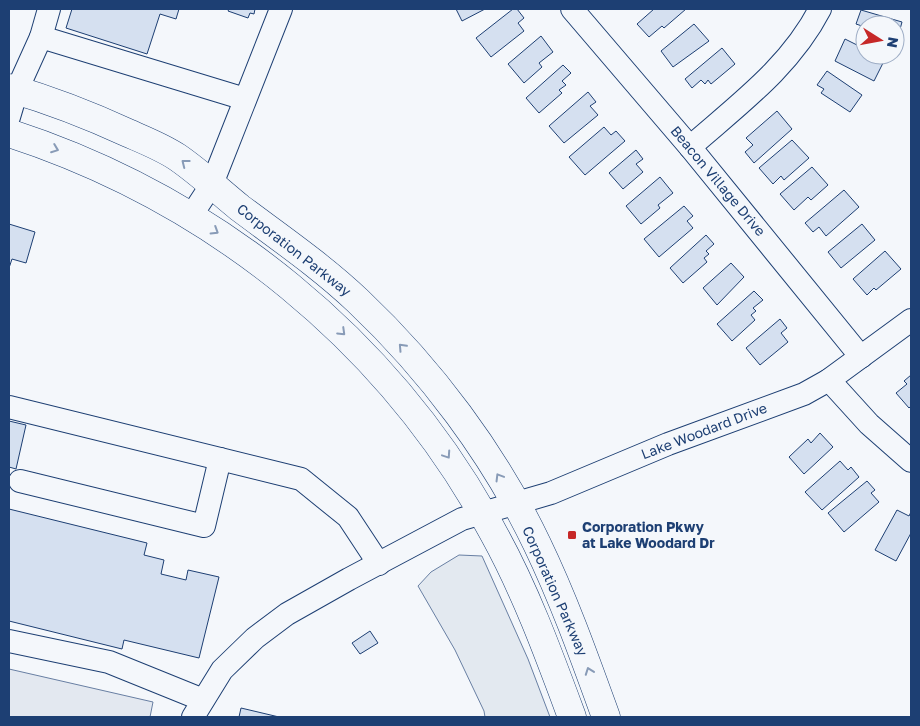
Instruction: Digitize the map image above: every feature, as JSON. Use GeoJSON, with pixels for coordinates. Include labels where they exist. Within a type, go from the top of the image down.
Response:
{"type":"FeatureCollection","features":[{"type":"Feature","properties":{"kind":"main road","name":"Corporation Parkway"},"geometry":{"type":"LineString","coordinates":[[13,89],[75,110],[146,140],[176,156],[315,263],[384,326],[433,382],[456,412],[537,543],[567,611],[606,717]]}},
{"type":"Feature","properties":{"kind":"main road","name":"Corporation Parkway"},"geometry":{"type":"LineString","coordinates":[[9,133],[54,148],[122,177],[191,216],[275,273],[304,296],[356,346],[428,429],[482,513],[526,598],[572,717]]}},
{"type":"Feature","properties":{"kind":"street"},"geometry":{"type":"LineString","coordinates":[[9,117],[13,89],[41,37],[49,9]]}},
{"type":"Feature","properties":{"kind":"street"},"geometry":{"type":"LineString","coordinates":[[191,216],[212,184],[281,9]]}},
{"type":"Feature","properties":{"kind":"street","name":"Beacon Village Drive"},"geometry":{"type":"LineString","coordinates":[[572,9],[690,147],[861,356]]}},
{"type":"Feature","properties":{"kind":"street"},"geometry":{"type":"LineString","coordinates":[[690,147],[776,72],[803,40],[820,9]]}},
{"type":"Feature","properties":{"kind":"street"},"geometry":{"type":"LineString","coordinates":[[41,37],[245,99]]}},
{"type":"Feature","properties":{"kind":"street","name":"Lake Woodard Drive"},"geometry":{"type":"LineString","coordinates":[[198,709],[222,670],[255,638],[287,614],[462,519],[551,493],[668,444],[804,394],[829,380],[911,320]]}},
{"type":"Feature","properties":{"kind":"street"},"geometry":{"type":"LineString","coordinates":[[829,380],[869,424],[911,461]]}},
{"type":"Feature","properties":{"kind":"street"},"geometry":{"type":"LineString","coordinates":[[9,406],[300,479],[348,517],[379,564]]}},
{"type":"Feature","properties":{"kind":"street"},"geometry":{"type":"LineString","coordinates":[[20,481],[204,526],[220,459]]}},
{"type":"Feature","properties":{"kind":"street"},"geometry":{"type":"LineString","coordinates":[[9,641],[109,662],[198,709]]}},
{"type":"Feature","properties":{"kind":"shaded area"},"geometry":{"type":"Polygon","coordinates":[[[459,555],[482,556],[528,659],[550,717],[485,717],[484,711],[455,650],[418,586],[431,572],[459,555]]]}},
{"type":"Feature","properties":{"kind":"shaded area"},"geometry":{"type":"Polygon","coordinates":[[[9,669],[153,702],[150,717],[9,717],[9,669]]]}},
{"type":"Feature","properties":{"kind":"building"},"geometry":{"type":"Polygon","coordinates":[[[72,9],[179,9],[176,19],[160,14],[147,54],[66,28],[72,9]]]}},
{"type":"Feature","properties":{"kind":"building"},"geometry":{"type":"Polygon","coordinates":[[[229,9],[255,9],[254,14],[250,13],[248,18],[228,11],[229,9]]]}},
{"type":"Feature","properties":{"kind":"building"},"geometry":{"type":"Polygon","coordinates":[[[456,9],[485,9],[462,21],[456,9]]]}},
{"type":"Feature","properties":{"kind":"building"},"geometry":{"type":"Polygon","coordinates":[[[513,9],[517,9],[524,18],[518,23],[524,31],[491,57],[476,38],[513,9]]]}},
{"type":"Feature","properties":{"kind":"building"},"geometry":{"type":"Polygon","coordinates":[[[654,9],[686,9],[664,28],[662,26],[649,37],[637,24],[654,9]]]}},
{"type":"Feature","properties":{"kind":"building"},"geometry":{"type":"Polygon","coordinates":[[[861,10],[878,15],[859,15],[861,10]]]}},
{"type":"Feature","properties":{"kind":"building"},"geometry":{"type":"Polygon","coordinates":[[[694,24],[709,41],[673,67],[661,51],[694,24]]]}},
{"type":"Feature","properties":{"kind":"building"},"geometry":{"type":"Polygon","coordinates":[[[541,36],[553,52],[539,63],[542,67],[524,83],[508,64],[541,36]]]}},
{"type":"Feature","properties":{"kind":"building"},"geometry":{"type":"Polygon","coordinates":[[[845,39],[855,44],[855,65],[882,65],[874,81],[835,61],[845,39]]]}},
{"type":"Feature","properties":{"kind":"building"},"geometry":{"type":"Polygon","coordinates":[[[722,48],[735,64],[711,84],[708,80],[705,84],[701,80],[692,88],[685,79],[722,48]]]}},
{"type":"Feature","properties":{"kind":"building"},"geometry":{"type":"Polygon","coordinates":[[[563,65],[571,73],[562,81],[566,85],[559,90],[562,93],[539,113],[526,98],[563,65]]]}},
{"type":"Feature","properties":{"kind":"building"},"geometry":{"type":"Polygon","coordinates":[[[827,71],[862,95],[850,112],[821,93],[824,89],[817,85],[827,71]]]}},
{"type":"Feature","properties":{"kind":"building"},"geometry":{"type":"Polygon","coordinates":[[[588,92],[596,102],[590,106],[598,115],[564,143],[549,126],[588,92]]]}},
{"type":"Feature","properties":{"kind":"building"},"geometry":{"type":"Polygon","coordinates":[[[777,111],[792,129],[754,163],[745,152],[753,145],[746,138],[777,111]]]}},
{"type":"Feature","properties":{"kind":"building"},"geometry":{"type":"Polygon","coordinates":[[[604,127],[611,135],[616,131],[625,141],[585,175],[569,157],[604,127]]]}},
{"type":"Feature","properties":{"kind":"building"},"geometry":{"type":"Polygon","coordinates":[[[792,140],[809,158],[784,180],[781,176],[773,184],[759,168],[792,140]]]}},
{"type":"Feature","properties":{"kind":"building"},"geometry":{"type":"Polygon","coordinates":[[[636,150],[643,159],[636,164],[643,172],[623,189],[609,173],[636,150]]]}},
{"type":"Feature","properties":{"kind":"building"},"geometry":{"type":"Polygon","coordinates":[[[812,167],[828,185],[811,200],[808,197],[794,210],[780,194],[812,167]]]}},
{"type":"Feature","properties":{"kind":"building"},"geometry":{"type":"Polygon","coordinates":[[[660,177],[673,193],[658,205],[660,208],[641,224],[626,206],[660,177]]]}},
{"type":"Feature","properties":{"kind":"building"},"geometry":{"type":"Polygon","coordinates":[[[844,190],[859,207],[826,236],[819,227],[813,232],[805,223],[844,190]]]}},
{"type":"Feature","properties":{"kind":"building"},"geometry":{"type":"Polygon","coordinates":[[[684,206],[693,216],[687,221],[693,228],[659,257],[644,239],[684,206]]]}},
{"type":"Feature","properties":{"kind":"building"},"geometry":{"type":"Polygon","coordinates":[[[9,224],[35,232],[26,263],[12,259],[9,268],[9,224]]]}},
{"type":"Feature","properties":{"kind":"building"},"geometry":{"type":"Polygon","coordinates":[[[862,224],[875,240],[841,268],[828,252],[862,224]]]}},
{"type":"Feature","properties":{"kind":"building"},"geometry":{"type":"Polygon","coordinates":[[[706,235],[714,244],[706,251],[709,254],[704,258],[707,262],[683,283],[670,268],[706,235]]]}},
{"type":"Feature","properties":{"kind":"building"},"geometry":{"type":"Polygon","coordinates":[[[885,251],[901,269],[867,295],[853,279],[885,251]]]}},
{"type":"Feature","properties":{"kind":"building"},"geometry":{"type":"Polygon","coordinates":[[[731,263],[744,277],[717,305],[703,288],[731,263]]]}},
{"type":"Feature","properties":{"kind":"building"},"geometry":{"type":"Polygon","coordinates":[[[754,291],[763,300],[753,308],[756,311],[751,315],[755,320],[732,341],[717,324],[754,291]]]}},
{"type":"Feature","properties":{"kind":"building"},"geometry":{"type":"Polygon","coordinates":[[[780,319],[787,328],[781,333],[788,342],[760,365],[746,348],[780,319]]]}},
{"type":"Feature","properties":{"kind":"building"},"geometry":{"type":"Polygon","coordinates":[[[911,375],[911,406],[909,408],[896,393],[907,384],[904,381],[911,375]]]}},
{"type":"Feature","properties":{"kind":"building"},"geometry":{"type":"Polygon","coordinates":[[[9,421],[26,425],[16,469],[9,467],[9,421]]]}},
{"type":"Feature","properties":{"kind":"building"},"geometry":{"type":"Polygon","coordinates":[[[820,433],[833,447],[804,474],[789,457],[808,439],[811,443],[820,433]]]}},
{"type":"Feature","properties":{"kind":"building"},"geometry":{"type":"Polygon","coordinates":[[[840,461],[848,470],[851,467],[859,477],[822,510],[805,492],[840,461]]]}},
{"type":"Feature","properties":{"kind":"building"},"geometry":{"type":"Polygon","coordinates":[[[867,481],[875,490],[871,493],[879,502],[844,532],[828,513],[867,481]]]}},
{"type":"Feature","properties":{"kind":"building"},"geometry":{"type":"Polygon","coordinates":[[[9,509],[147,543],[144,555],[164,560],[161,574],[186,580],[188,570],[219,577],[199,658],[124,640],[122,649],[9,621],[9,509]]]}},
{"type":"Feature","properties":{"kind":"building"},"geometry":{"type":"Polygon","coordinates":[[[897,510],[909,516],[911,512],[911,533],[896,561],[875,550],[897,510]]]}},
{"type":"Feature","properties":{"kind":"building"},"geometry":{"type":"Polygon","coordinates":[[[370,631],[378,643],[360,654],[352,643],[370,631]]]}},
{"type":"Feature","properties":{"kind":"building"},"geometry":{"type":"Polygon","coordinates":[[[241,708],[279,717],[239,717],[241,708]]]}},
{"type":"Feature","properties":{"kind":"place","name":"Corporation Pkwy at Lake Woodard Dr"},"geometry":{"type":"Point","coordinates":[572,535]}}]}
